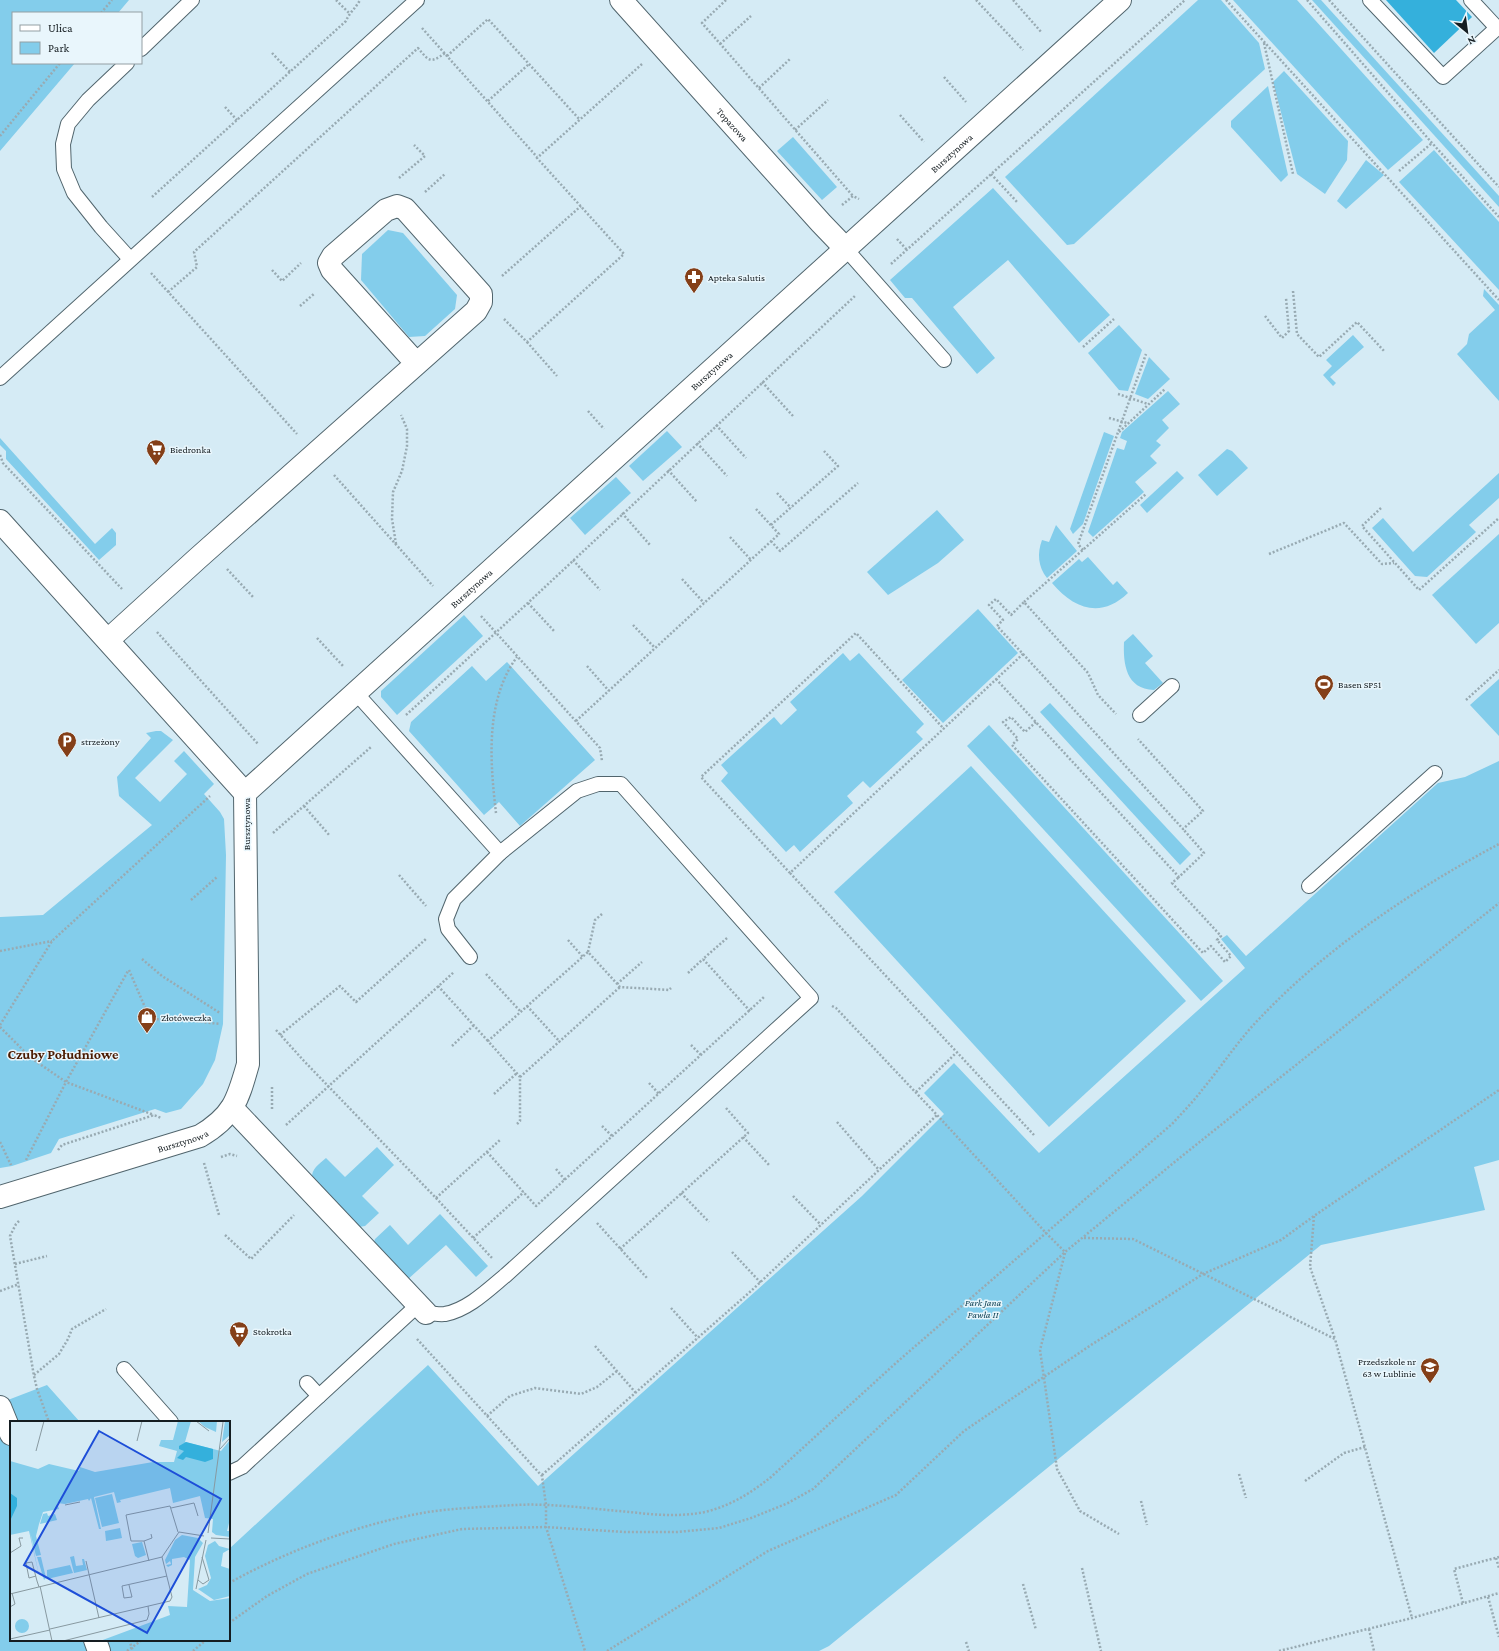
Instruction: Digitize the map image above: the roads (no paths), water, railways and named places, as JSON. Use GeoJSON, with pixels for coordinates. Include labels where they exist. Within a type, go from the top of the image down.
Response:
{"type":"FeatureCollection","features":[{"type":"Feature","properties":{"kind":"street","name":"Topazowa"},"geometry":{"type":"LineString","coordinates":[[621,0],[816,218],[845,248]]}},
{"type":"Feature","properties":{"kind":"street","name":"Bursztynowa"},"geometry":{"type":"LineString","coordinates":[[0,1197],[200,1136],[213,1128],[232,1108],[238,1098],[248,1064],[238,1024],[246,793],[1120,0]]}},
{"type":"Feature","properties":{"kind":"street"},"geometry":{"type":"LineString","coordinates":[[108,640],[476,310],[481,302],[481,294],[406,209],[397,206],[386,210],[333,256],[329,263],[332,270],[416,363]]}},
{"type":"Feature","properties":{"kind":"street"},"geometry":{"type":"LineString","coordinates":[[0,521],[246,793]]}},
{"type":"Feature","properties":{"kind":"street"},"geometry":{"type":"LineString","coordinates":[[232,1108],[423,1308]]}},
{"type":"Feature","properties":{"kind":"street"},"geometry":{"type":"LineString","coordinates":[[0,1407],[10,1432]]}},
{"type":"Feature","properties":{"kind":"street"},"geometry":{"type":"LineString","coordinates":[[95,1641],[99,1651]]}},
{"type":"Feature","properties":{"kind":"lane"},"geometry":{"type":"LineString","coordinates":[[142,48],[192,0]]}},
{"type":"Feature","properties":{"kind":"lane"},"geometry":{"type":"LineString","coordinates":[[0,378],[417,0]]}},
{"type":"Feature","properties":{"kind":"lane"},"geometry":{"type":"LineString","coordinates":[[1370,0],[1443,77],[1497,28],[1471,0]]}},
{"type":"Feature","properties":{"kind":"lane"},"geometry":{"type":"LineString","coordinates":[[126,64],[88,100],[68,124],[63,144],[64,169],[74,193],[130,259]]}},
{"type":"Feature","properties":{"kind":"lane"},"geometry":{"type":"LineString","coordinates":[[845,248],[944,360]]}},
{"type":"Feature","properties":{"kind":"lane"},"geometry":{"type":"LineString","coordinates":[[1140,715],[1172,686]]}},
{"type":"Feature","properties":{"kind":"lane"},"geometry":{"type":"LineString","coordinates":[[356,692],[391,729],[500,853]]}},
{"type":"Feature","properties":{"kind":"lane"},"geometry":{"type":"LineString","coordinates":[[1309,886],[1434,773]]}},
{"type":"Feature","properties":{"kind":"lane"},"geometry":{"type":"LineString","coordinates":[[230,1472],[242,1466],[319,1396],[423,1308],[445,1314],[459,1309],[479,1297],[506,1275],[811,998],[621,784],[598,784],[576,791],[500,853],[454,899],[446,920],[448,929],[470,957]]}},
{"type":"Feature","properties":{"kind":"lane"},"geometry":{"type":"LineString","coordinates":[[124,1369],[170,1421]]}},
{"type":"Feature","properties":{"kind":"lane"},"geometry":{"type":"LineString","coordinates":[[307,1383],[319,1396]]}},
{"type":"Feature","properties":{"kind":"place","name":"Apteka Salutis"},"geometry":{"type":"Point","coordinates":[694,294]}},
{"type":"Feature","properties":{"kind":"place","name":"Biedronka"},"geometry":{"type":"Point","coordinates":[156,466]}},
{"type":"Feature","properties":{"kind":"place","name":"Basen SP51"},"geometry":{"type":"Point","coordinates":[1324,701]}},
{"type":"Feature","properties":{"kind":"place","name":"strzeżony"},"geometry":{"type":"Point","coordinates":[67,758]}},
{"type":"Feature","properties":{"kind":"place","name":"Złotóweczka"},"geometry":{"type":"Point","coordinates":[147,1034]}},
{"type":"Feature","properties":{"kind":"place","name":"Stokrotka"},"geometry":{"type":"Point","coordinates":[239,1348]}},
{"type":"Feature","properties":{"kind":"place","name":"Przedszkole nr 63 w Lublinie"},"geometry":{"type":"Point","coordinates":[1430,1384]}},
{"type":"Feature","properties":{"kind":"district","name":"Czuby Południowe"},"geometry":{"type":"Point","coordinates":[63,1054]}},
{"type":"Feature","properties":{"kind":"park label","name":"Park Jana Pawła II"},"geometry":{"type":"Point","coordinates":[983,1308]}}]}
